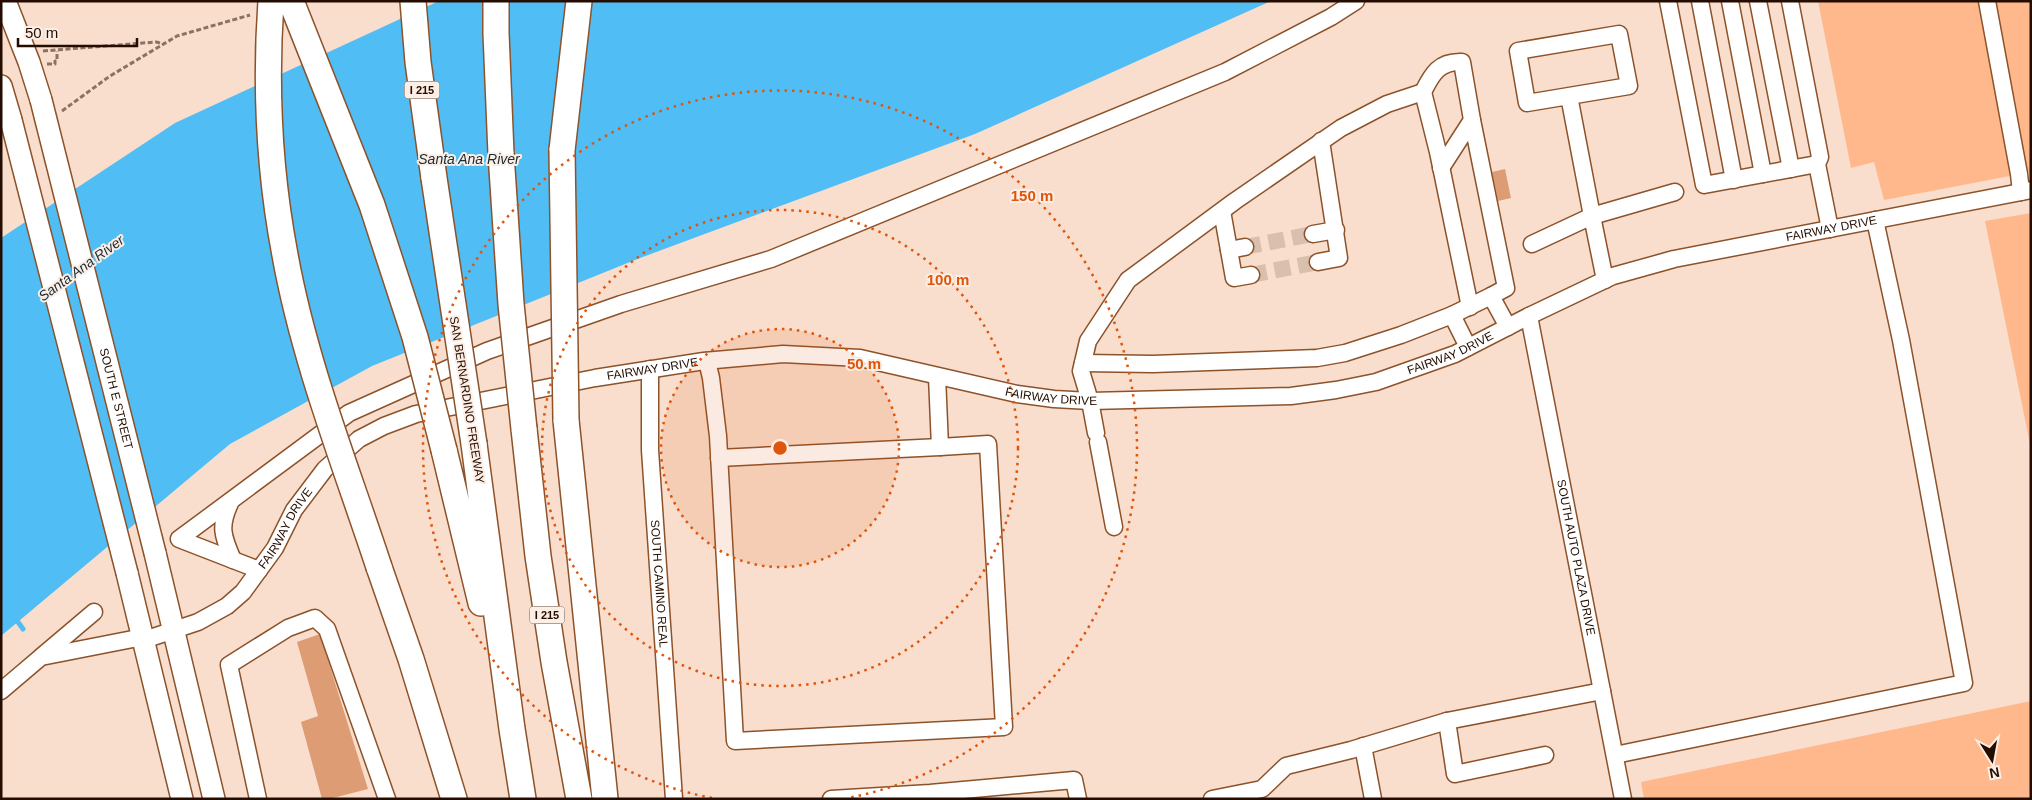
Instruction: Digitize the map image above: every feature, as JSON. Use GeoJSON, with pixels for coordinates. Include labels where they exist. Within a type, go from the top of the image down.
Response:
{"type":"FeatureCollection","features":[{"type":"Feature","properties":{"kind":"highway"},"geometry":{"type":"LineString","coordinates":[[292,1],[372,205],[415,337],[512,729]]}},
{"type":"Feature","properties":{"kind":"highway","name":"SAN BERNARDINO FREEWAY"},"geometry":{"type":"LineString","coordinates":[[413,1],[418,62],[443,247],[474,444],[523,799]]}},
{"type":"Feature","properties":{"kind":"highway","name":"I 215"},"geometry":{"type":"LineString","coordinates":[[496,1],[501,154],[511,294],[524,430],[538,556],[552,652],[580,799]]}},
{"type":"Feature","properties":{"kind":"highway"},"geometry":{"type":"LineString","coordinates":[[564,1],[562,150],[566,420],[605,799]]}},
{"type":"Feature","properties":{"kind":"highway"},"geometry":{"type":"LineString","coordinates":[[562,150],[578,1]]}},
{"type":"Feature","properties":{"kind":"highway"},"geometry":{"type":"LineString","coordinates":[[265,7],[274,182],[285,256],[320,389],[411,659],[454,799]]}},
{"type":"Feature","properties":{"kind":"main road","name":"SOUTH E STREET"},"geometry":{"type":"LineString","coordinates":[[5,1],[29,62],[41,100],[175,630],[214,799]]}},
{"type":"Feature","properties":{"kind":"main road"},"geometry":{"type":"LineString","coordinates":[[1,86],[127,573],[182,799]]}},
{"type":"Feature","properties":{"kind":"street"},"geometry":{"type":"LineString","coordinates":[[259,570],[179,540],[349,413],[487,350],[621,304],[771,259],[1224,72],[1331,17],[1356,1]]}},
{"type":"Feature","properties":{"kind":"street"},"geometry":{"type":"LineString","coordinates":[[1668,1],[1704,185],[1817,164]]}},
{"type":"Feature","properties":{"kind":"street"},"geometry":{"type":"LineString","coordinates":[[1700,1],[1734,180]]}},
{"type":"Feature","properties":{"kind":"street"},"geometry":{"type":"LineString","coordinates":[[1730,1],[1763,174]]}},
{"type":"Feature","properties":{"kind":"street"},"geometry":{"type":"LineString","coordinates":[[1758,1],[1790,169]]}},
{"type":"Feature","properties":{"kind":"street"},"geometry":{"type":"LineString","coordinates":[[1790,1],[1820,157],[1817,164],[1830,228]]}},
{"type":"Feature","properties":{"kind":"street"},"geometry":{"type":"LineString","coordinates":[[1987,1],[2019,174],[2026,191]]}},
{"type":"Feature","properties":{"kind":"street"},"geometry":{"type":"LineString","coordinates":[[1619,34],[1628,86],[1569,96],[1527,104],[1518,52],[1619,34]]}},
{"type":"Feature","properties":{"kind":"street"},"geometry":{"type":"LineString","coordinates":[[1083,363],[1153,364],[1317,358],[1345,353],[1401,336],[1470,307],[1506,288],[1462,62],[1452,62],[1432,73],[1423,92],[1470,307]]}},
{"type":"Feature","properties":{"kind":"street"},"geometry":{"type":"LineString","coordinates":[[1114,527],[1090,401],[1081,371],[1088,341],[1128,280],[1222,211],[1341,128],[1387,104],[1423,92]]}},
{"type":"Feature","properties":{"kind":"street"},"geometry":{"type":"LineString","coordinates":[[1569,96],[1605,280]]}},
{"type":"Feature","properties":{"kind":"street"},"geometry":{"type":"LineString","coordinates":[[1441,168],[1472,120]]}},
{"type":"Feature","properties":{"kind":"street"},"geometry":{"type":"LineString","coordinates":[[1318,262],[1339,258],[1321,141]]}},
{"type":"Feature","properties":{"kind":"street","name":"FAIRWAY DRIVE"},"geometry":{"type":"LineString","coordinates":[[41,657],[143,638],[175,630],[198,622],[227,606],[243,592],[275,548],[294,510],[325,470],[359,439],[416,414],[595,378],[650,369],[707,361],[783,354],[860,358],[1017,394],[1054,399],[1090,401],[1291,396],[1336,390],[1391,377],[1455,354],[1508,326],[1605,280],[1674,259],[2026,191]]}},
{"type":"Feature","properties":{"kind":"street"},"geometry":{"type":"LineString","coordinates":[[1532,244],[1592,216],[1675,192]]}},
{"type":"Feature","properties":{"kind":"street"},"geometry":{"type":"LineString","coordinates":[[1222,211],[1234,278],[1252,275]]}},
{"type":"Feature","properties":{"kind":"street"},"geometry":{"type":"LineString","coordinates":[[1615,755],[1964,683],[1901,340],[1875,220]]}},
{"type":"Feature","properties":{"kind":"street"},"geometry":{"type":"LineString","coordinates":[[1313,234],[1336,230]]}},
{"type":"Feature","properties":{"kind":"street"},"geometry":{"type":"LineString","coordinates":[[1229,250],[1245,246]]}},
{"type":"Feature","properties":{"kind":"street"},"geometry":{"type":"LineString","coordinates":[[1491,296],[1508,326]]}},
{"type":"Feature","properties":{"kind":"street"},"geometry":{"type":"LineString","coordinates":[[1452,315],[1468,348]]}},
{"type":"Feature","properties":{"kind":"street","name":"SOUTH AUTO PLAZA DRIVE"},"geometry":{"type":"LineString","coordinates":[[1529,316],[1623,799]]}},
{"type":"Feature","properties":{"kind":"street"},"geometry":{"type":"LineString","coordinates":[[707,361],[712,378],[719,458],[735,742],[1004,727],[988,444],[719,458]]}},
{"type":"Feature","properties":{"kind":"street","name":"SOUTH CAMINO REAL"},"geometry":{"type":"LineString","coordinates":[[650,369],[650,450],[674,799]]}},
{"type":"Feature","properties":{"kind":"street"},"geometry":{"type":"LineString","coordinates":[[937,376],[940,447]]}},
{"type":"Feature","properties":{"kind":"street"},"geometry":{"type":"LineString","coordinates":[[230,501],[224,515],[222,529],[233,560]]}},
{"type":"Feature","properties":{"kind":"street"},"geometry":{"type":"LineString","coordinates":[[1,691],[94,612]]}},
{"type":"Feature","properties":{"kind":"street"},"geometry":{"type":"LineString","coordinates":[[258,799],[229,666],[288,628],[315,618],[327,629],[387,799]]}},
{"type":"Feature","properties":{"kind":"street"},"geometry":{"type":"LineString","coordinates":[[1212,799],[1262,789],[1286,766],[1447,721],[1602,691]]}},
{"type":"Feature","properties":{"kind":"street"},"geometry":{"type":"LineString","coordinates":[[1447,721],[1455,774],[1545,755]]}},
{"type":"Feature","properties":{"kind":"street"},"geometry":{"type":"LineString","coordinates":[[1363,746],[1373,799]]}},
{"type":"Feature","properties":{"kind":"street"},"geometry":{"type":"LineString","coordinates":[[831,799],[930,793],[1074,780],[1078,799]]}},
{"type":"Feature","properties":{"kind":"path"},"geometry":{"type":"LineString","coordinates":[[60,113],[110,76],[164,44],[190,32],[265,7]]}},
{"type":"Feature","properties":{"kind":"path"},"geometry":{"type":"LineString","coordinates":[[40,52],[156,42],[164,44]]}},
{"type":"Feature","properties":{"kind":"path"},"geometry":{"type":"LineString","coordinates":[[44,64],[55,64],[57,51]]}},
{"type":"Feature","properties":{"kind":"shaded area"},"geometry":{"type":"Polygon","coordinates":[[[1818,1],[2031,1],[2031,172],[1884,200],[1874,162],[1851,168],[1818,1]]]}},
{"type":"Feature","properties":{"kind":"shaded area"},"geometry":{"type":"Polygon","coordinates":[[[2031,213],[2031,449],[1985,221],[2031,213]]]}},
{"type":"Feature","properties":{"kind":"shaded area"},"geometry":{"type":"Polygon","coordinates":[[[2031,701],[2031,799],[1644,799],[1641,782],[2031,701]]]}},
{"type":"Feature","properties":{"kind":"water","name":"Santa Ana River"},"geometry":{"type":"Polygon","coordinates":[[[439,1],[1271,1],[975,134],[640,258],[372,366],[230,444],[1,636],[1,238],[175,123],[439,1]]]}},
{"type":"Feature","properties":{"kind":"building"},"geometry":{"type":"Polygon","coordinates":[[[1505,169],[1511,198],[1498,201],[1492,172],[1505,169]]]}},
{"type":"Feature","properties":{"kind":"building"},"geometry":{"type":"Polygon","coordinates":[[[320,634],[368,789],[329,799],[322,799],[301,722],[318,716],[297,642],[320,634]]]}},
{"type":"Feature","properties":{"kind":"waterway"},"geometry":{"type":"LineString","coordinates":[[18,622],[23,629]]}},
{"type":"Feature","properties":{"kind":"tunnel"},"geometry":{"type":"LineString","coordinates":[[1245,247],[1313,234]]}},
{"type":"Feature","properties":{"kind":"tunnel"},"geometry":{"type":"LineString","coordinates":[[1251,275],[1318,262]]}}]}
